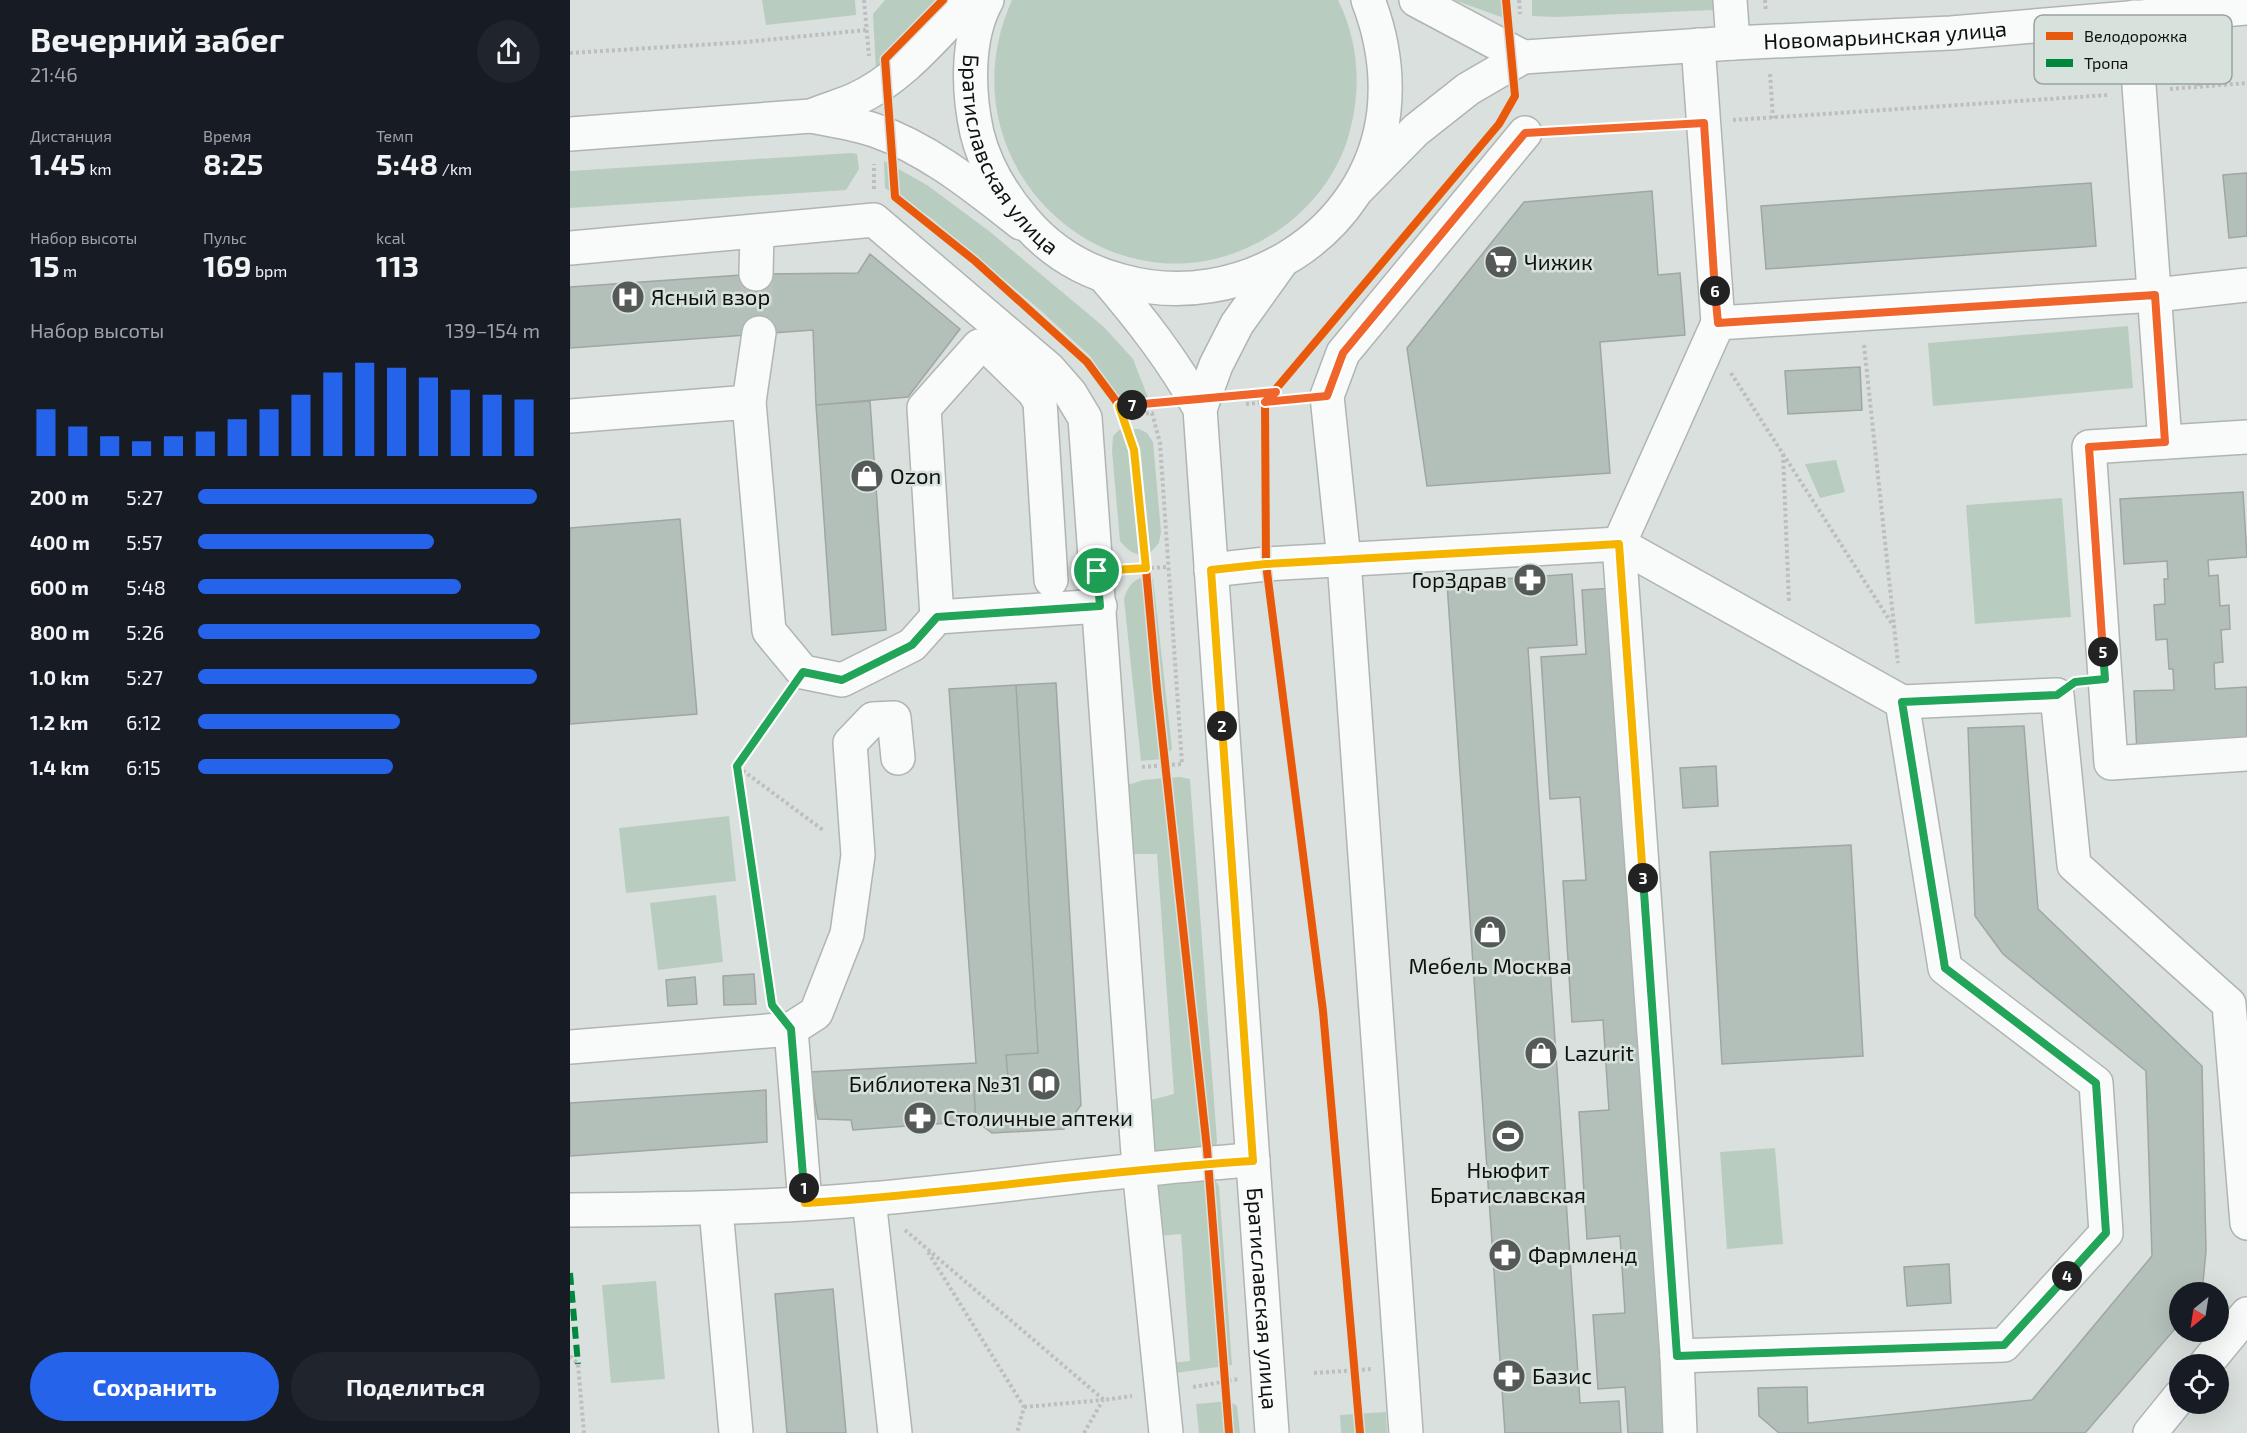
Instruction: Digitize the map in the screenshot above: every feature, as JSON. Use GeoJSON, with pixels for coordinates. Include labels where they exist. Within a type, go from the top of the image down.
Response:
{"type":"FeatureCollection","features":[{"type":"Feature","properties":{"kind":"main road"},"geometry":{"type":"LineString","coordinates":[[811,116],[854,100],[879,85],[921,52],[970,0]]}},
{"type":"Feature","properties":{"kind":"main road","name":"Братиславская улица"},"geometry":{"type":"LineString","coordinates":[[987,0],[971,53],[970,103],[982,152],[1004,197],[1036,235],[1057,252],[1104,276],[1139,286],[1175,290],[1212,287],[1248,278],[1281,263],[1318,236],[1334,220],[1355,192],[1374,154],[1384,112],[1386,70],[1379,28],[1368,0]]}},
{"type":"Feature","properties":{"kind":"main road"},"geometry":{"type":"LineString","coordinates":[[1416,0],[1523,57]]}},
{"type":"Feature","properties":{"kind":"main road"},"geometry":{"type":"LineString","coordinates":[[1730,0],[1733,43]]}},
{"type":"Feature","properties":{"kind":"main road","name":"Новомарьинская улица"},"geometry":{"type":"LineString","coordinates":[[2159,15],[2247,8]]}},
{"type":"Feature","properties":{"kind":"main road","name":"Новомарьинская улица"},"geometry":{"type":"LineString","coordinates":[[1355,192],[1416,130],[1468,89],[1523,57],[1733,43],[1951,33],[2034,26]]}},
{"type":"Feature","properties":{"kind":"main road"},"geometry":{"type":"LineString","coordinates":[[1680,1433],[1677,1356],[1619,544],[1714,331],[1698,45]]}},
{"type":"Feature","properties":{"kind":"main road"},"geometry":{"type":"LineString","coordinates":[[2140,84],[2165,442]]}},
{"type":"Feature","properties":{"kind":"main road"},"geometry":{"type":"LineString","coordinates":[[570,134],[811,116],[873,129],[961,176],[1036,235]]}},
{"type":"Feature","properties":{"kind":"main road"},"geometry":{"type":"LineString","coordinates":[[1406,1433],[1344,560],[1327,396],[1343,353],[1525,133]]}},
{"type":"Feature","properties":{"kind":"main road"},"geometry":{"type":"LineString","coordinates":[[570,248],[874,220],[1049,369],[1070,393],[1086,418],[1139,1168],[1164,1393],[1166,1433]]}},
{"type":"Feature","properties":{"kind":"main road"},"geometry":{"type":"LineString","coordinates":[[756,274],[757,232]]}},
{"type":"Feature","properties":{"kind":"main road","name":"Братиславская улица"},"geometry":{"type":"LineString","coordinates":[[1272,1433],[1199,403],[1237,324],[1281,263]]}},
{"type":"Feature","properties":{"kind":"main road","name":"Братиславская улица"},"geometry":{"type":"LineString","coordinates":[[1104,276],[1145,323],[1199,403]]}},
{"type":"Feature","properties":{"kind":"main road"},"geometry":{"type":"LineString","coordinates":[[1714,331],[1861,313],[2155,295],[2247,285]]}},
{"type":"Feature","properties":{"kind":"main road"},"geometry":{"type":"LineString","coordinates":[[759,333],[749,402],[769,631],[803,672],[842,680],[912,645],[937,617],[1100,606]]}},
{"type":"Feature","properties":{"kind":"main road"},"geometry":{"type":"LineString","coordinates":[[937,617],[924,408],[979,346],[988,347],[1034,392],[1041,402],[1051,580]]}},
{"type":"Feature","properties":{"kind":"main road"},"geometry":{"type":"LineString","coordinates":[[570,416],[749,402]]}},
{"type":"Feature","properties":{"kind":"main road"},"geometry":{"type":"LineString","coordinates":[[2247,437],[2089,447],[2111,763],[2247,754]]}},
{"type":"Feature","properties":{"kind":"main road"},"geometry":{"type":"LineString","coordinates":[[1211,570],[1266,564],[1619,544],[1902,702],[2057,695],[2075,682],[2105,679]]}},
{"type":"Feature","properties":{"kind":"main road"},"geometry":{"type":"LineString","coordinates":[[2057,695],[2074,865],[2229,1004],[2247,1223]]}},
{"type":"Feature","properties":{"kind":"main road"},"geometry":{"type":"LineString","coordinates":[[1677,1356],[2004,1345],[2106,1233],[2096,1083],[1945,968],[1902,702]]}},
{"type":"Feature","properties":{"kind":"main road"},"geometry":{"type":"LineString","coordinates":[[570,1047],[791,1029],[816,1013],[843,944],[858,855],[850,743],[873,719],[894,718],[898,758]]}},
{"type":"Feature","properties":{"kind":"main road"},"geometry":{"type":"LineString","coordinates":[[791,1029],[805,1203]]}},
{"type":"Feature","properties":{"kind":"main road"},"geometry":{"type":"LineString","coordinates":[[570,1210],[716,1209],[869,1199],[1139,1168],[1253,1161]]}},
{"type":"Feature","properties":{"kind":"main road"},"geometry":{"type":"LineString","coordinates":[[869,1199],[895,1433]]}},
{"type":"Feature","properties":{"kind":"main road"},"geometry":{"type":"LineString","coordinates":[[716,1209],[736,1433]]}},
{"type":"Feature","properties":{"kind":"main road"},"geometry":{"type":"LineString","coordinates":[[2214,1354],[2247,1314]]}},
{"type":"Feature","properties":{"kind":"main road"},"geometry":{"type":"LineString","coordinates":[[2150,1433],[2169,1410]]}},
{"type":"Feature","properties":{"kind":"path"},"geometry":{"type":"LineString","coordinates":[[864,0],[869,57]]}},
{"type":"Feature","properties":{"kind":"path"},"geometry":{"type":"LineString","coordinates":[[1519,0],[1520,14]]}},
{"type":"Feature","properties":{"kind":"path"},"geometry":{"type":"LineString","coordinates":[[570,53],[747,42],[866,30]]}},
{"type":"Feature","properties":{"kind":"path"},"geometry":{"type":"LineString","coordinates":[[2232,83],[2247,82]]}},
{"type":"Feature","properties":{"kind":"path"},"geometry":{"type":"LineString","coordinates":[[1525,133],[2141,93],[2223,84]]}},
{"type":"Feature","properties":{"kind":"path"},"geometry":{"type":"LineString","coordinates":[[1861,313],[1902,702]]}},
{"type":"Feature","properties":{"kind":"path"},"geometry":{"type":"LineString","coordinates":[[1714,331],[1783,454],[1894,627]]}},
{"type":"Feature","properties":{"kind":"path"},"geometry":{"type":"LineString","coordinates":[[1125,424],[1119,406],[1199,403],[1276,392],[1265,402],[1265,414]]}},
{"type":"Feature","properties":{"kind":"path"},"geometry":{"type":"LineString","coordinates":[[1246,404],[1327,396]]}},
{"type":"Feature","properties":{"kind":"path"},"geometry":{"type":"LineString","coordinates":[[1111,769],[1182,764],[1160,443],[1152,413]]}},
{"type":"Feature","properties":{"kind":"path"},"geometry":{"type":"LineString","coordinates":[[1783,454],[1791,641]]}},
{"type":"Feature","properties":{"kind":"path"},"geometry":{"type":"LineString","coordinates":[[1145,556],[1147,579]]}},
{"type":"Feature","properties":{"kind":"path"},"geometry":{"type":"LineString","coordinates":[[1097,571],[1168,567]]}},
{"type":"Feature","properties":{"kind":"path"},"geometry":{"type":"LineString","coordinates":[[791,1029],[772,1005],[737,766],[803,672]]}},
{"type":"Feature","properties":{"kind":"path"},"geometry":{"type":"LineString","coordinates":[[1164,754],[1167,777]]}},
{"type":"Feature","properties":{"kind":"path"},"geometry":{"type":"LineString","coordinates":[[737,766],[858,855]]}},
{"type":"Feature","properties":{"kind":"path"},"geometry":{"type":"LineString","coordinates":[[869,1199],[1104,1400]]}},
{"type":"Feature","properties":{"kind":"path"},"geometry":{"type":"LineString","coordinates":[[926,1248],[1024,1407],[1017,1433]]}},
{"type":"Feature","properties":{"kind":"path"},"geometry":{"type":"LineString","coordinates":[[570,1356],[578,1364],[584,1433]]}},
{"type":"Feature","properties":{"kind":"path"},"geometry":{"type":"LineString","coordinates":[[1354,1357],[1356,1380]]}},
{"type":"Feature","properties":{"kind":"path"},"geometry":{"type":"LineString","coordinates":[[1314,1372],[1400,1367]]}},
{"type":"Feature","properties":{"kind":"path"},"geometry":{"type":"LineString","coordinates":[[1223,1370],[1225,1392]]}},
{"type":"Feature","properties":{"kind":"path"},"geometry":{"type":"LineString","coordinates":[[1024,1407],[1164,1393],[1245,1377]]}},
{"type":"Feature","properties":{"kind":"path"},"geometry":{"type":"LineString","coordinates":[[1084,1433],[1104,1400]]}},
{"type":"Feature","properties":{"kind":"green space"},"geometry":{"type":"Polygon","coordinates":[[[762,0],[855,0],[856,15],[766,25],[762,0]]]}},
{"type":"Feature","properties":{"kind":"green space"},"geometry":{"type":"Polygon","coordinates":[[[885,0],[954,0],[876,71],[873,14],[885,0]]]}},
{"type":"Feature","properties":{"kind":"green space"},"geometry":{"type":"Polygon","coordinates":[[[1012,0],[1338,0],[1351,34],[1357,87],[1347,141],[1330,178],[1294,219],[1224,257],[1165,263],[1109,250],[1060,221],[1023,178],[1000,125],[995,64],[1012,0]]]}},
{"type":"Feature","properties":{"kind":"green space"},"geometry":{"type":"Polygon","coordinates":[[[1454,0],[1506,0],[1504,18],[1454,0]]]}},
{"type":"Feature","properties":{"kind":"green space"},"geometry":{"type":"Polygon","coordinates":[[[1532,0],[1715,0],[1713,10],[1557,17],[1532,16],[1532,0]]]}},
{"type":"Feature","properties":{"kind":"green space"},"geometry":{"type":"Polygon","coordinates":[[[857,154],[859,169],[846,190],[570,208],[570,171],[857,154]]]}},
{"type":"Feature","properties":{"kind":"green space"},"geometry":{"type":"Polygon","coordinates":[[[884,161],[927,185],[989,231],[1104,327],[1133,359],[1149,400],[1123,403],[1090,356],[1040,310],[931,218],[885,188],[884,161]]]}},
{"type":"Feature","properties":{"kind":"green space"},"geometry":{"type":"Polygon","coordinates":[[[2128,326],[2133,388],[1933,406],[1928,343],[2128,326]]]}},
{"type":"Feature","properties":{"kind":"green space"},"geometry":{"type":"Polygon","coordinates":[[[1139,429],[1147,433],[1153,442],[1161,532],[1159,543],[1148,555],[1132,552],[1120,541],[1112,451],[1113,436],[1119,430],[1139,429]]]}},
{"type":"Feature","properties":{"kind":"green space"},"geometry":{"type":"Polygon","coordinates":[[[1836,460],[1845,492],[1820,498],[1805,464],[1836,460]]]}},
{"type":"Feature","properties":{"kind":"green space"},"geometry":{"type":"Polygon","coordinates":[[[2062,498],[2071,617],[1975,624],[1966,505],[2062,498]]]}},
{"type":"Feature","properties":{"kind":"green space"},"geometry":{"type":"Polygon","coordinates":[[[1149,576],[1153,578],[1172,749],[1163,759],[1141,761],[1124,599],[1132,583],[1139,578],[1149,576]]]}},
{"type":"Feature","properties":{"kind":"green space"},"geometry":{"type":"Polygon","coordinates":[[[1180,777],[1190,779],[1217,1141],[1215,1150],[1167,1155],[1152,1148],[1146,1113],[1151,1100],[1174,1094],[1157,854],[1134,854],[1125,786],[1143,780],[1180,777]]]}},
{"type":"Feature","properties":{"kind":"green space"},"geometry":{"type":"Polygon","coordinates":[[[729,816],[736,881],[626,893],[619,828],[729,816]]]}},
{"type":"Feature","properties":{"kind":"green space"},"geometry":{"type":"Polygon","coordinates":[[[716,895],[723,962],[658,970],[650,903],[716,895]]]}},
{"type":"Feature","properties":{"kind":"green space"},"geometry":{"type":"Polygon","coordinates":[[[1775,1148],[1783,1244],[1727,1249],[1720,1152],[1775,1148]]]}},
{"type":"Feature","properties":{"kind":"green space"},"geometry":{"type":"Polygon","coordinates":[[[1215,1180],[1219,1186],[1232,1365],[1162,1375],[1168,1363],[1190,1361],[1181,1234],[1160,1236],[1156,1185],[1161,1181],[1215,1180]]]}},
{"type":"Feature","properties":{"kind":"green space"},"geometry":{"type":"Polygon","coordinates":[[[656,1281],[665,1379],[611,1383],[602,1285],[656,1281]]]}},
{"type":"Feature","properties":{"kind":"green space"},"geometry":{"type":"Polygon","coordinates":[[[1229,1401],[1237,1406],[1240,1433],[1199,1433],[1196,1404],[1229,1401]]]}},
{"type":"Feature","properties":{"kind":"green space"},"geometry":{"type":"Polygon","coordinates":[[[1386,1412],[1387,1433],[1341,1433],[1340,1415],[1386,1412]]]}},
{"type":"Feature","properties":{"kind":"building"},"geometry":{"type":"Polygon","coordinates":[[[2247,173],[2247,236],[2229,238],[2223,175],[2247,173]]]}},
{"type":"Feature","properties":{"kind":"building"},"geometry":{"type":"Polygon","coordinates":[[[2091,183],[2096,246],[1766,269],[1761,206],[2091,183]]]}},
{"type":"Feature","properties":{"kind":"building"},"geometry":{"type":"Polygon","coordinates":[[[1652,191],[1658,275],[1680,273],[1685,335],[1600,342],[1610,473],[1427,486],[1407,348],[1524,202],[1652,191]]]}},
{"type":"Feature","properties":{"kind":"building"},"geometry":{"type":"Polygon","coordinates":[[[870,254],[960,329],[908,397],[816,405],[813,330],[570,348],[570,287],[756,274],[858,273],[870,254]]]}},
{"type":"Feature","properties":{"kind":"building"},"geometry":{"type":"Polygon","coordinates":[[[1860,367],[1862,410],[1788,414],[1785,371],[1860,367]]]}},
{"type":"Feature","properties":{"kind":"building"},"geometry":{"type":"Polygon","coordinates":[[[870,401],[886,630],[832,635],[816,405],[870,401]]]}},
{"type":"Feature","properties":{"kind":"building"},"geometry":{"type":"Polygon","coordinates":[[[2243,492],[2247,557],[2208,560],[2209,576],[2218,575],[2220,606],[2229,605],[2230,629],[2221,630],[2223,662],[2214,663],[2215,689],[2247,687],[2247,747],[2137,753],[2134,691],[2174,690],[2173,669],[2169,669],[2167,639],[2156,640],[2154,605],[2165,604],[2164,579],[2168,579],[2167,561],[2124,564],[2120,499],[2243,492]]]}},
{"type":"Feature","properties":{"kind":"building"},"geometry":{"type":"Polygon","coordinates":[[[680,519],[697,714],[570,724],[570,528],[680,519]]]}},
{"type":"Feature","properties":{"kind":"building"},"geometry":{"type":"Polygon","coordinates":[[[1572,574],[1577,645],[1528,648],[1580,1403],[1619,1401],[1621,1433],[1505,1433],[1447,583],[1572,574]]]}},
{"type":"Feature","properties":{"kind":"building"},"geometry":{"type":"Polygon","coordinates":[[[1614,588],[1671,1433],[1628,1433],[1625,1387],[1598,1389],[1593,1315],[1625,1313],[1620,1236],[1587,1239],[1579,1112],[1609,1110],[1603,1020],[1572,1022],[1563,881],[1586,880],[1580,797],[1550,799],[1541,657],[1586,654],[1582,590],[1614,588]]]}},
{"type":"Feature","properties":{"kind":"building"},"geometry":{"type":"Polygon","coordinates":[[[1056,683],[1081,1105],[1064,1129],[992,1133],[976,1121],[974,1091],[1009,1089],[1006,1055],[1038,1053],[1016,685],[1056,683]]]}},
{"type":"Feature","properties":{"kind":"building"},"geometry":{"type":"Polygon","coordinates":[[[1016,685],[1038,1053],[1006,1055],[1009,1089],[974,1091],[976,1121],[853,1130],[851,1120],[818,1119],[810,1072],[976,1063],[949,689],[1016,685]]]}},
{"type":"Feature","properties":{"kind":"building"},"geometry":{"type":"Polygon","coordinates":[[[2024,726],[2038,909],[2202,1066],[2206,1251],[2203,1282],[2169,1282],[2169,1336],[2085,1433],[1779,1433],[1759,1416],[1758,1388],[1807,1387],[1808,1423],[2032,1400],[2152,1256],[2146,1071],[2003,954],[1975,916],[1968,728],[2024,726]]]}},
{"type":"Feature","properties":{"kind":"building"},"geometry":{"type":"Polygon","coordinates":[[[1716,766],[1718,806],[1683,808],[1680,768],[1716,766]]]}},
{"type":"Feature","properties":{"kind":"building"},"geometry":{"type":"Polygon","coordinates":[[[1851,845],[1863,1056],[1722,1064],[1710,852],[1851,845]]]}},
{"type":"Feature","properties":{"kind":"building"},"geometry":{"type":"Polygon","coordinates":[[[754,974],[756,1004],[724,1005],[723,976],[754,974]]]}},
{"type":"Feature","properties":{"kind":"building"},"geometry":{"type":"Polygon","coordinates":[[[695,977],[697,1004],[668,1006],[666,980],[695,977]]]}},
{"type":"Feature","properties":{"kind":"building"},"geometry":{"type":"Polygon","coordinates":[[[766,1090],[767,1142],[570,1156],[570,1103],[766,1090]]]}},
{"type":"Feature","properties":{"kind":"building"},"geometry":{"type":"Polygon","coordinates":[[[1949,1264],[1951,1303],[1907,1306],[1904,1267],[1949,1264]]]}},
{"type":"Feature","properties":{"kind":"building"},"geometry":{"type":"Polygon","coordinates":[[[833,1289],[846,1433],[787,1433],[775,1294],[833,1289]]]}},
{"type":"Feature","properties":{"kind":"tunnel"},"geometry":{"type":"LineString","coordinates":[[756,274],[759,333]]}},
{"type":"Feature","properties":{"kind":"marked path"},"geometry":{"type":"LineString","coordinates":[[570,1273],[578,1364]]}},
{"type":"Feature","properties":{"kind":"cycle path"},"geometry":{"type":"LineString","coordinates":[[943,0],[885,59],[895,197],[975,261],[1087,362],[1116,401],[1135,450],[1157,689],[1207,1149],[1229,1433]]}},
{"type":"Feature","properties":{"kind":"cycle path"},"geometry":{"type":"LineString","coordinates":[[1360,1433],[1323,1011],[1266,564],[1265,402],[1499,124],[1515,96],[1506,0]]}},
{"type":"Feature","properties":{"kind":"cycle path"},"geometry":{"type":"LineString","coordinates":[[1119,406],[1276,392]]}},
{"type":"Feature","properties":{"kind":"place","name":"Чижик"},"geometry":{"type":"Point","coordinates":[1501,262]}},
{"type":"Feature","properties":{"kind":"place","name":"Ясный взор"},"geometry":{"type":"Point","coordinates":[628,297]}},
{"type":"Feature","properties":{"kind":"place","name":"Ozon"},"geometry":{"type":"Point","coordinates":[867,476]}},
{"type":"Feature","properties":{"kind":"place","name":"ГорЗдрав"},"geometry":{"type":"Point","coordinates":[1530,580]}},
{"type":"Feature","properties":{"kind":"place","name":"Мебель Москва"},"geometry":{"type":"Point","coordinates":[1490,932]}},
{"type":"Feature","properties":{"kind":"place","name":"Lazurit"},"geometry":{"type":"Point","coordinates":[1541,1053]}},
{"type":"Feature","properties":{"kind":"place","name":"Библиотека №31"},"geometry":{"type":"Point","coordinates":[1044,1084]}},
{"type":"Feature","properties":{"kind":"place","name":"Столичные аптеки"},"geometry":{"type":"Point","coordinates":[920,1118]}},
{"type":"Feature","properties":{"kind":"place","name":"Ньюфит Братиславская"},"geometry":{"type":"Point","coordinates":[1508,1136]}},
{"type":"Feature","properties":{"kind":"place","name":"Фармленд"},"geometry":{"type":"Point","coordinates":[1505,1255]}},
{"type":"Feature","properties":{"kind":"place","name":"Базис"},"geometry":{"type":"Point","coordinates":[1509,1376]}},
{"type":"Feature","properties":{"kind":"route"},"geometry":{"type":"LineString","coordinates":[[1704,123],[1718,323],[2155,295],[2165,442],[2089,447],[2105,679],[2075,682],[2057,695],[1902,702],[1945,968],[2096,1083],[2106,1233],[2004,1345],[1677,1356],[1619,544],[1266,564],[1211,570],[1253,1161],[1139,1168],[869,1199],[805,1203],[791,1029],[772,1005],[737,766],[803,672],[842,680],[912,645],[937,617],[1100,606],[1097,571],[1146,568],[1134,450],[1119,406],[1276,392],[1265,402],[1327,396],[1343,353],[1525,133],[1704,123]]}}]}
